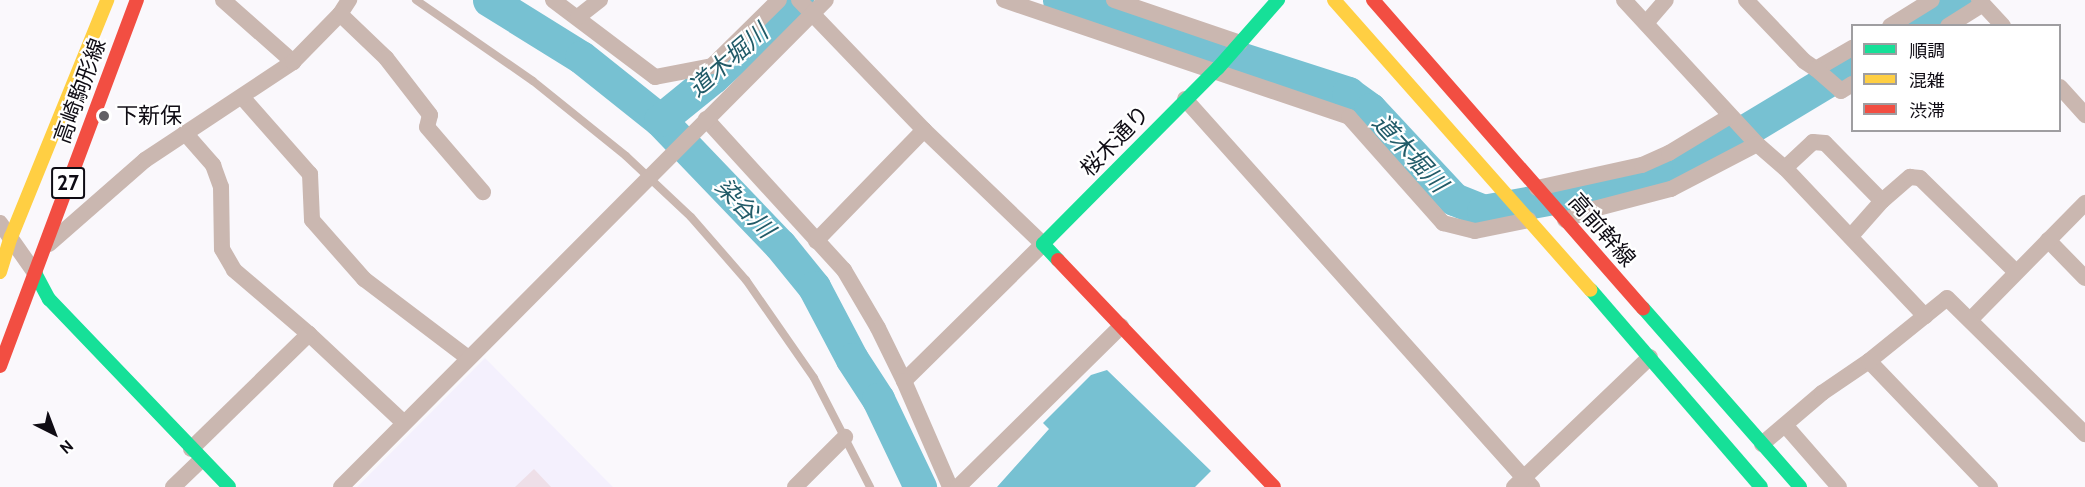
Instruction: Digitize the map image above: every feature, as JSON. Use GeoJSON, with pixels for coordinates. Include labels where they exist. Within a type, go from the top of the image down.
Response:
{"type":"FeatureCollection","features":[{"type":"Feature","properties":{"kind":"street","name":"高崎駒形線"},"geometry":{"type":"LineString","coordinates":[[0,272],[11,237],[107,0]]}},
{"type":"Feature","properties":{"kind":"street","name":"高崎駒形線"},"geometry":{"type":"LineString","coordinates":[[0,366],[137,0]]}},
{"type":"Feature","properties":{"kind":"street"},"geometry":{"type":"LineString","coordinates":[[223,0],[293,62]]}},
{"type":"Feature","properties":{"kind":"street"},"geometry":{"type":"LineString","coordinates":[[553,0],[655,77],[711,66],[779,0]]}},
{"type":"Feature","properties":{"kind":"street"},"geometry":{"type":"LineString","coordinates":[[578,17],[600,0]]}},
{"type":"Feature","properties":{"kind":"street"},"geometry":{"type":"LineString","coordinates":[[340,487],[703,122],[806,7],[826,0]]}},
{"type":"Feature","properties":{"kind":"street"},"geometry":{"type":"LineString","coordinates":[[1004,0],[1349,117],[1443,223],[1475,231],[1529,220]]}},
{"type":"Feature","properties":{"kind":"street"},"geometry":{"type":"LineString","coordinates":[[1114,0],[1238,45],[1278,0]]}},
{"type":"Feature","properties":{"kind":"street"},"geometry":{"type":"LineString","coordinates":[[1334,0],[1650,357],[1761,487]]}},
{"type":"Feature","properties":{"kind":"street","name":"高前幹線"},"geometry":{"type":"LineString","coordinates":[[1372,0],[1800,487]]}},
{"type":"Feature","properties":{"kind":"street"},"geometry":{"type":"LineString","coordinates":[[1624,0],[1757,144],[1785,168],[1925,316]]}},
{"type":"Feature","properties":{"kind":"street"},"geometry":{"type":"LineString","coordinates":[[1646,23],[1666,0]]}},
{"type":"Feature","properties":{"kind":"street"},"geometry":{"type":"LineString","coordinates":[[1746,0],[1804,61],[1835,88],[1841,91],[1851,85]]}},
{"type":"Feature","properties":{"kind":"street"},"geometry":{"type":"LineString","coordinates":[[1893,24],[1932,0]]}},
{"type":"Feature","properties":{"kind":"street"},"geometry":{"type":"LineString","coordinates":[[1951,24],[1981,2],[2001,24]]}},
{"type":"Feature","properties":{"kind":"street"},"geometry":{"type":"LineString","coordinates":[[45,248],[145,160],[293,62],[344,7],[430,115],[428,126],[483,192]]}},
{"type":"Feature","properties":{"kind":"street"},"geometry":{"type":"LineString","coordinates":[[806,7],[924,130],[1043,244],[1274,487]]}},
{"type":"Feature","properties":{"kind":"street","name":"桜木通り"},"geometry":{"type":"LineString","coordinates":[[1043,244],[1238,45]]}},
{"type":"Feature","properties":{"kind":"street"},"geometry":{"type":"LineString","coordinates":[[1819,72],[1851,49]]}},
{"type":"Feature","properties":{"kind":"street"},"geometry":{"type":"LineString","coordinates":[[2061,88],[2085,115]]}},
{"type":"Feature","properties":{"kind":"street"},"geometry":{"type":"LineString","coordinates":[[242,97],[310,174],[312,220],[364,279],[468,358]]}},
{"type":"Feature","properties":{"kind":"street"},"geometry":{"type":"LineString","coordinates":[[1185,99],[1523,484],[1650,357]]}},
{"type":"Feature","properties":{"kind":"street"},"geometry":{"type":"LineString","coordinates":[[1537,188],[1642,165],[1669,153],[1731,116]]}},
{"type":"Feature","properties":{"kind":"street"},"geometry":{"type":"LineString","coordinates":[[703,122],[760,176],[844,270],[904,381],[950,487]]}},
{"type":"Feature","properties":{"kind":"street"},"geometry":{"type":"LineString","coordinates":[[816,241],[924,130]]}},
{"type":"Feature","properties":{"kind":"street"},"geometry":{"type":"LineString","coordinates":[[185,133],[213,165],[222,188],[222,249],[234,270],[309,334],[404,423]]}},
{"type":"Feature","properties":{"kind":"street"},"geometry":{"type":"LineString","coordinates":[[1785,168],[1812,142],[1825,143],[1882,201]]}},
{"type":"Feature","properties":{"kind":"street"},"geometry":{"type":"LineString","coordinates":[[1566,220],[1594,209],[1671,189],[1757,144]]}},
{"type":"Feature","properties":{"kind":"street"},"geometry":{"type":"LineString","coordinates":[[1851,236],[1882,201],[1910,177],[1920,178],[2016,272]]}},
{"type":"Feature","properties":{"kind":"street"},"geometry":{"type":"LineString","coordinates":[[1971,319],[2085,203]]}},
{"type":"Feature","properties":{"kind":"street"},"geometry":{"type":"LineString","coordinates":[[0,224],[35,273],[48,299],[229,487]]}},
{"type":"Feature","properties":{"kind":"street"},"geometry":{"type":"LineString","coordinates":[[2048,240],[2085,278]]}},
{"type":"Feature","properties":{"kind":"street"},"geometry":{"type":"LineString","coordinates":[[904,381],[1043,244]]}},
{"type":"Feature","properties":{"kind":"street"},"geometry":{"type":"LineString","coordinates":[[1762,444],[1822,393],[1869,361],[1947,298],[1971,319],[2085,434]]}},
{"type":"Feature","properties":{"kind":"street"},"geometry":{"type":"LineString","coordinates":[[958,487],[1121,326]]}},
{"type":"Feature","properties":{"kind":"street"},"geometry":{"type":"LineString","coordinates":[[173,487],[196,454],[309,334]]}},
{"type":"Feature","properties":{"kind":"street"},"geometry":{"type":"LineString","coordinates":[[1869,361],[1990,487]]}},
{"type":"Feature","properties":{"kind":"street"},"geometry":{"type":"LineString","coordinates":[[1785,425],[1839,487]]}},
{"type":"Feature","properties":{"kind":"street"},"geometry":{"type":"LineString","coordinates":[[795,487],[845,437]]}},
{"type":"Feature","properties":{"kind":"lane"},"geometry":{"type":"LineString","coordinates":[[416,0],[533,81],[626,156],[651,173],[746,280],[814,378],[870,487]]}},
{"type":"Feature","properties":{"kind":"shaded area"},"geometry":{"type":"Polygon","coordinates":[[[485,358],[613,487],[357,487],[485,358]]]}},
{"type":"Feature","properties":{"kind":"water"},"geometry":{"type":"Polygon","coordinates":[[[1107,370],[1211,471],[1195,487],[997,487],[1049,429],[1043,423],[1091,375],[1107,370]]]}},
{"type":"Feature","properties":{"kind":"building"},"geometry":{"type":"Polygon","coordinates":[[[534,469],[551,487],[515,487],[534,469]]]}},
{"type":"Feature","properties":{"kind":"waterway","name":"染谷川"},"geometry":{"type":"LineString","coordinates":[[489,0],[581,57],[660,120],[780,245],[814,287],[852,359],[878,399],[920,487]]}},
{"type":"Feature","properties":{"kind":"waterway","name":"道木堀川"},"geometry":{"type":"LineString","coordinates":[[660,120],[713,77],[797,0]]}},
{"type":"Feature","properties":{"kind":"waterway","name":"道木堀川"},"geometry":{"type":"LineString","coordinates":[[1059,0],[1348,93],[1370,109],[1454,199],[1483,211],[1647,181],[1688,165],[1851,67]]}},
{"type":"Feature","properties":{"kind":"waterway","name":"道木堀川"},"geometry":{"type":"LineString","coordinates":[[1923,24],[1963,0]]}},
{"type":"Feature","properties":{"kind":"traffic: fast"},"geometry":{"type":"LineString","coordinates":[[1058,260],[1043,244],[1218,68],[1278,0]]}},
{"type":"Feature","properties":{"kind":"traffic: fast"},"geometry":{"type":"LineString","coordinates":[[35,273],[49,299],[229,487]]}},
{"type":"Feature","properties":{"kind":"traffic: fast"},"geometry":{"type":"LineString","coordinates":[[1591,290],[1761,487]]}},
{"type":"Feature","properties":{"kind":"traffic: fast"},"geometry":{"type":"LineString","coordinates":[[1643,308],[1800,487]]}},
{"type":"Feature","properties":{"kind":"traffic: slow"},"geometry":{"type":"LineString","coordinates":[[0,272],[11,237],[107,0]]}},
{"type":"Feature","properties":{"kind":"traffic: slow"},"geometry":{"type":"LineString","coordinates":[[1334,0],[1591,290]]}},
{"type":"Feature","properties":{"kind":"traffic: jam"},"geometry":{"type":"LineString","coordinates":[[0,366],[137,0]]}},
{"type":"Feature","properties":{"kind":"traffic: jam"},"geometry":{"type":"LineString","coordinates":[[1373,0],[1643,308]]}},
{"type":"Feature","properties":{"kind":"traffic: jam"},"geometry":{"type":"LineString","coordinates":[[1058,260],[1274,487]]}},
{"type":"Feature","properties":{"kind":"place","name":"下新保"},"geometry":{"type":"Point","coordinates":[104,116]}}]}
